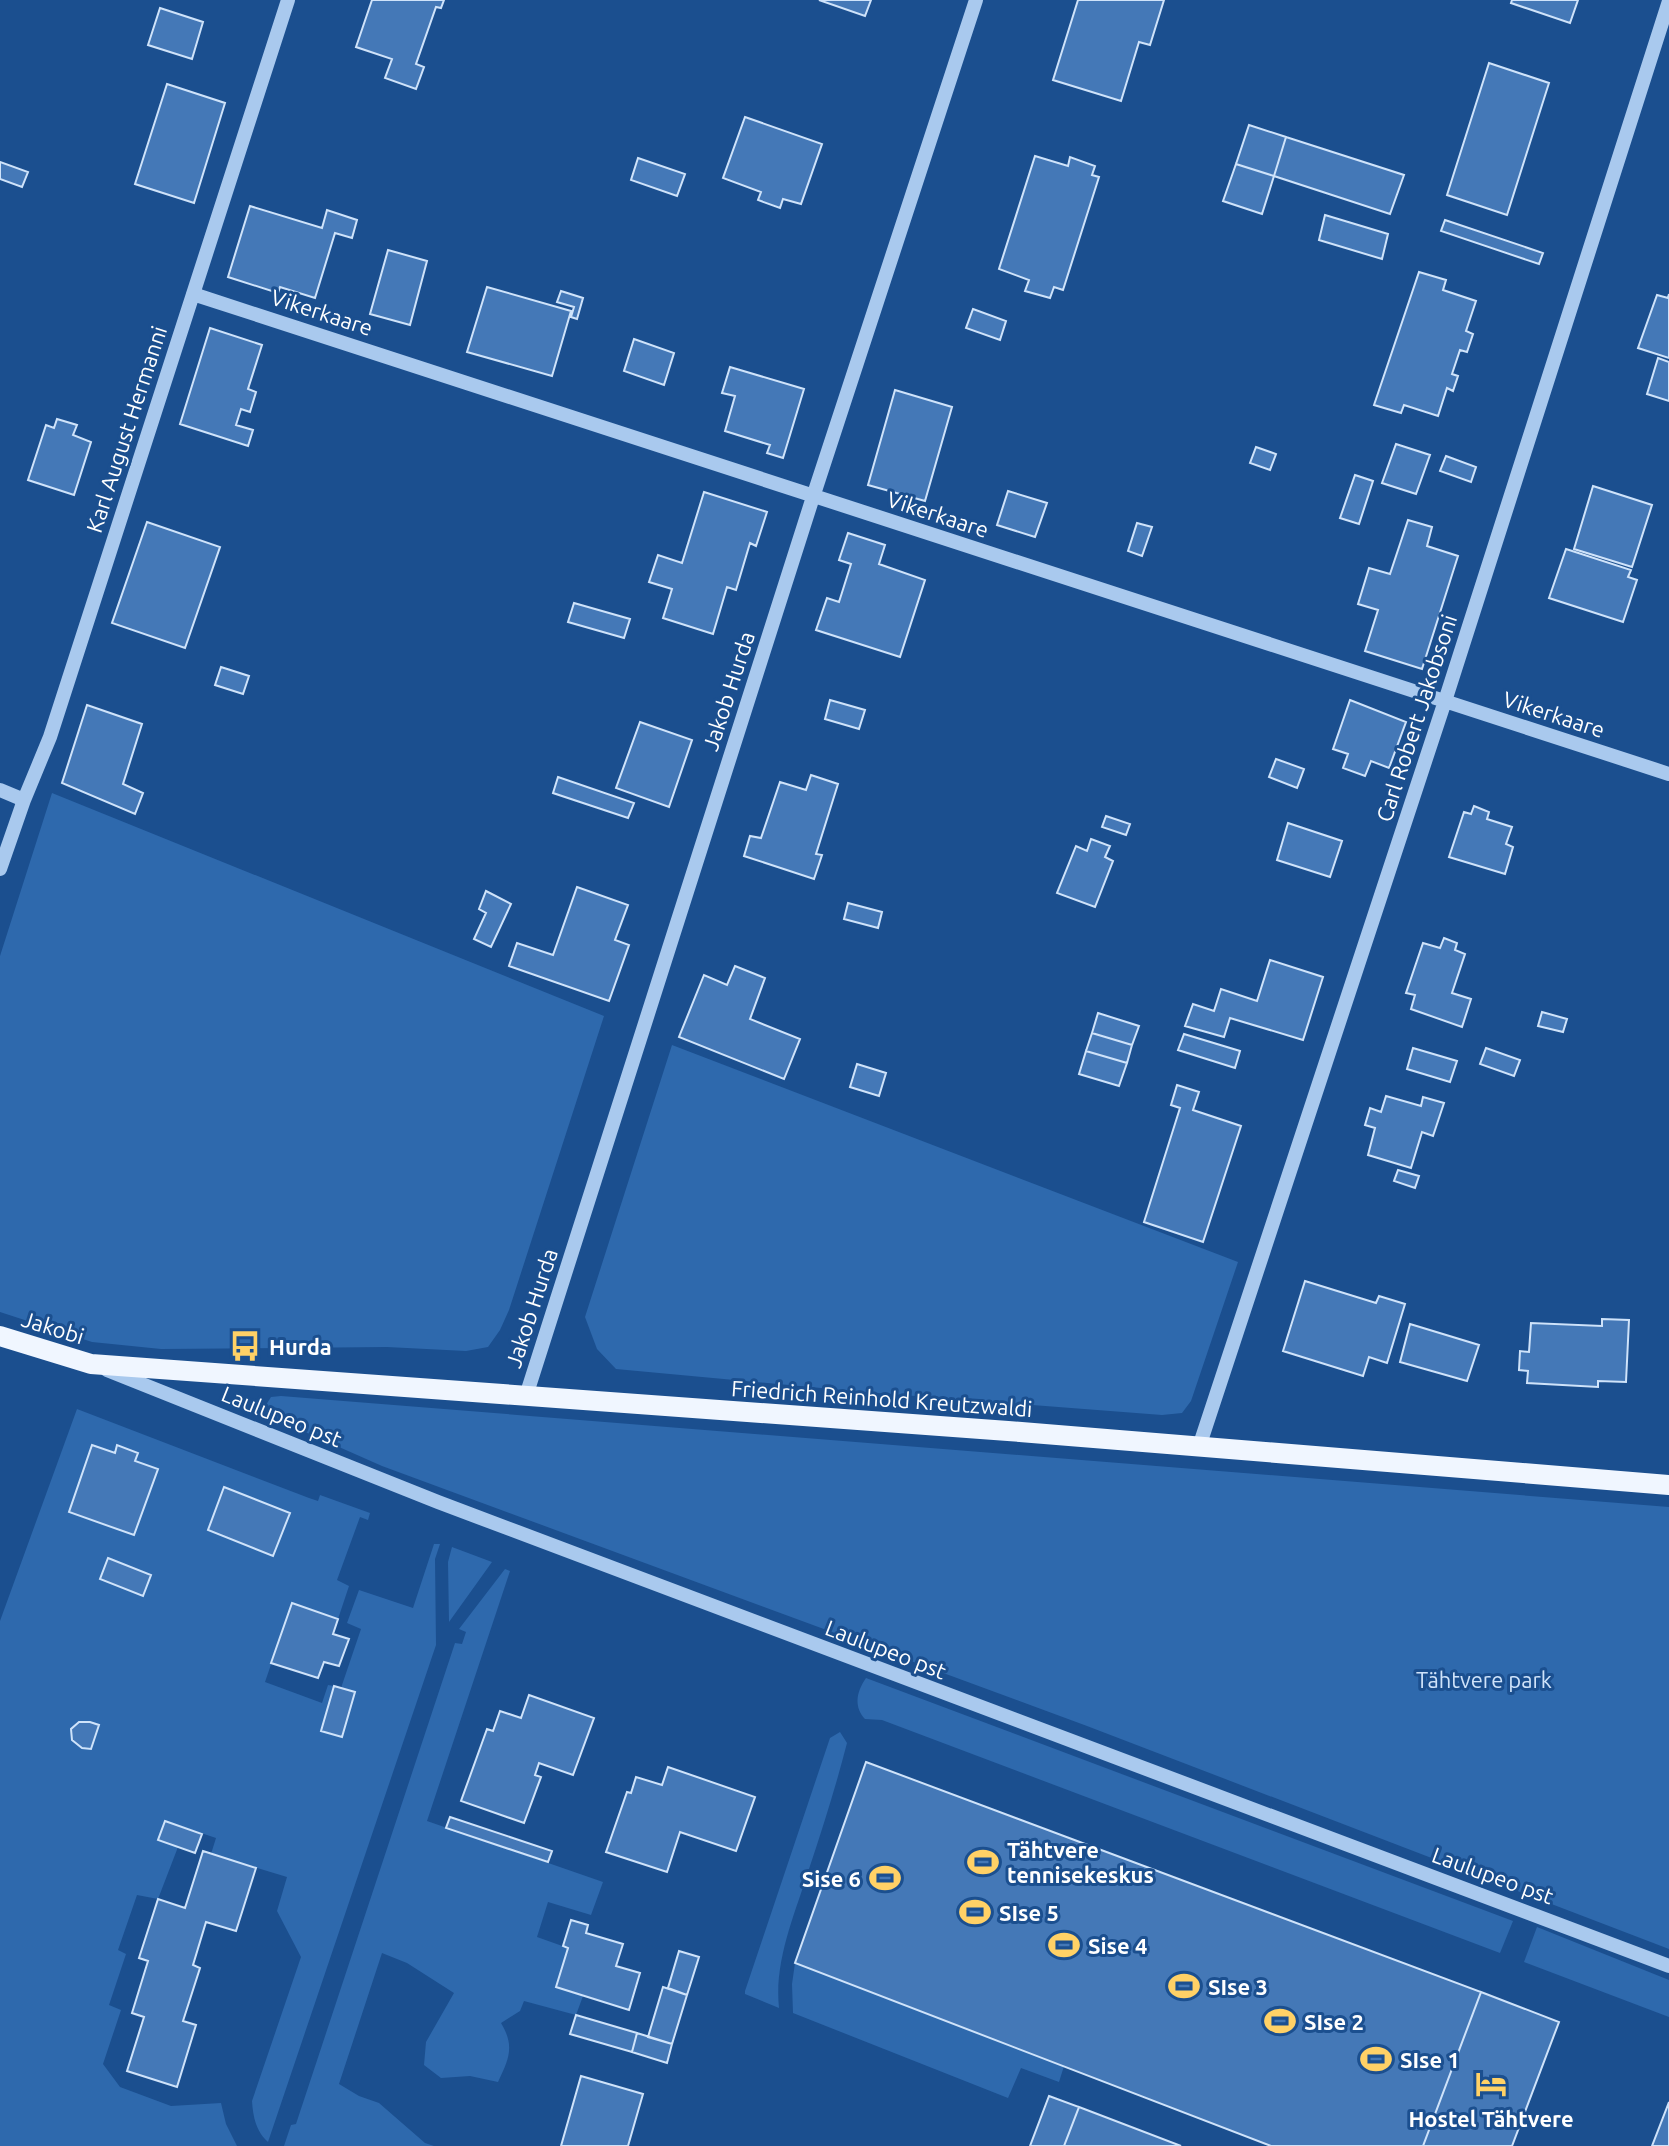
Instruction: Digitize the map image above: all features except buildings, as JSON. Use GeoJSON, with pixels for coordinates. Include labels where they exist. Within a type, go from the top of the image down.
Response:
{"type":"FeatureCollection","features":[{"type":"Feature","properties":{"kind":"main road","name":"Jakobi"},"geometry":{"type":"LineString","coordinates":[[0,1336],[91,1364]]}},
{"type":"Feature","properties":{"kind":"main road","name":"Friedrich Reinhold Kreutzwaldi"},"geometry":{"type":"LineString","coordinates":[[91,1364],[1669,1485]]}},
{"type":"Feature","properties":{"kind":"street","name":"Karl August Hermanni"},"geometry":{"type":"LineString","coordinates":[[0,869],[50,737],[288,0]]}},
{"type":"Feature","properties":{"kind":"street","name":"Jakob Hurda"},"geometry":{"type":"LineString","coordinates":[[526,1396],[813,497],[976,0]]}},
{"type":"Feature","properties":{"kind":"street","name":"Carl Robert Jakobsoni"},"geometry":{"type":"LineString","coordinates":[[1199,1447],[1445,701],[1669,1]]}},
{"type":"Feature","properties":{"kind":"street","name":"Vikerkaare"},"geometry":{"type":"LineString","coordinates":[[193,294],[1669,774]]}},
{"type":"Feature","properties":{"kind":"street"},"geometry":{"type":"LineString","coordinates":[[0,790],[24,800]]}},
{"type":"Feature","properties":{"kind":"street","name":"Laulupeo pst"},"geometry":{"type":"LineString","coordinates":[[91,1364],[438,1502],[1669,1966]]}},
{"type":"Feature","properties":{"kind":"green space"},"geometry":{"type":"Polygon","coordinates":[[[52,793],[604,1016],[509,1310],[488,1347],[466,1351],[387,1347],[161,1349],[92,1342],[0,1312],[0,956],[52,793]]]}},
{"type":"Feature","properties":{"kind":"green space"},"geometry":{"type":"Polygon","coordinates":[[[672,1045],[1238,1262],[1191,1401],[1182,1413],[1162,1415],[616,1369],[597,1349],[585,1317],[672,1045]]]}},
{"type":"Feature","properties":{"kind":"green space","name":"Tähtvere park"},"geometry":{"type":"Polygon","coordinates":[[[271,1397],[1669,1507],[1669,1949],[1087,1726],[382,1466],[278,1420],[270,1414],[266,1405],[271,1397]]]}},
{"type":"Feature","properties":{"kind":"green space"},"geometry":{"type":"Polygon","coordinates":[[[77,1409],[309,1498],[318,1501],[320,1495],[370,1513],[368,1520],[360,1517],[337,1580],[349,1586],[338,1619],[292,1603],[265,1682],[322,1703],[328,1685],[334,1686],[321,1731],[342,1737],[355,1693],[341,1688],[361,1629],[347,1623],[359,1590],[413,1608],[434,1544],[440,1544],[435,1559],[436,1645],[268,2142],[256,2123],[252,2101],[301,1957],[277,1911],[287,1877],[211,1854],[216,1838],[165,1821],[158,1840],[178,1847],[158,1899],[137,1895],[118,1950],[126,1954],[109,2005],[121,2010],[103,2064],[120,2087],[171,2106],[221,2103],[226,2124],[237,2146],[0,2146],[0,1621],[77,1409]],[[92,1445],[69,1512],[134,1535],[158,1469],[135,1461],[138,1453],[117,1446],[115,1453],[92,1445]],[[225,1487],[208,1529],[273,1556],[290,1513],[225,1487]],[[108,1559],[100,1578],[143,1595],[151,1575],[108,1559]],[[79,1722],[71,1730],[72,1740],[82,1748],[91,1749],[99,1726],[79,1722]]]}},
{"type":"Feature","properties":{"kind":"green space"},"geometry":{"type":"Polygon","coordinates":[[[452,1547],[492,1562],[449,1622],[448,1562],[452,1547]]]}},
{"type":"Feature","properties":{"kind":"green space"},"geometry":{"type":"Polygon","coordinates":[[[505,1569],[510,1571],[427,1821],[603,1882],[591,1915],[548,1902],[537,1937],[568,1948],[556,1987],[583,1996],[576,2015],[524,2001],[520,2011],[501,2023],[508,2039],[509,2052],[498,2082],[470,2076],[441,2078],[424,2065],[426,2042],[454,1993],[407,1963],[382,1953],[339,2084],[379,2103],[425,2143],[434,2146],[284,2146],[291,2125],[296,2124],[455,1643],[462,1644],[466,1632],[459,1629],[505,1569]]]}},
{"type":"Feature","properties":{"kind":"green space"},"geometry":{"type":"Polygon","coordinates":[[[866,1678],[1513,1921],[1500,1953],[882,1720],[865,1719],[859,1709],[858,1698],[866,1678]]]}},
{"type":"Feature","properties":{"kind":"green space"},"geometry":{"type":"Polygon","coordinates":[[[840,1732],[847,1743],[787,1937],[780,1972],[779,2008],[745,1994],[745,1991],[830,1738],[840,1732]]]}},
{"type":"Feature","properties":{"kind":"green space"},"geometry":{"type":"Polygon","coordinates":[[[1537,1927],[1669,1980],[1669,2017],[1524,1962],[1537,1927]]]}},
{"type":"Feature","properties":{"kind":"green space"},"geometry":{"type":"Polygon","coordinates":[[[795,1963],[1064,2066],[1059,2082],[1021,2068],[1008,2098],[793,2013],[795,1963]]]}},
{"type":"Feature","properties":{"kind":"place","name":"Hurda"},"geometry":{"type":"Point","coordinates":[245,1346]}},
{"type":"Feature","properties":{"kind":"place","name":"Tähtvere tennisekeskus"},"geometry":{"type":"Point","coordinates":[983,1862]}},
{"type":"Feature","properties":{"kind":"place","name":"Sise 6"},"geometry":{"type":"Point","coordinates":[885,1878]}},
{"type":"Feature","properties":{"kind":"place","name":"SIse 5"},"geometry":{"type":"Point","coordinates":[975,1912]}},
{"type":"Feature","properties":{"kind":"place","name":"Sise 4"},"geometry":{"type":"Point","coordinates":[1064,1945]}},
{"type":"Feature","properties":{"kind":"place","name":"SIse 3"},"geometry":{"type":"Point","coordinates":[1184,1986]}},
{"type":"Feature","properties":{"kind":"place","name":"SIse 2"},"geometry":{"type":"Point","coordinates":[1280,2021]}},
{"type":"Feature","properties":{"kind":"place","name":"SIse 1"},"geometry":{"type":"Point","coordinates":[1376,2059]}},
{"type":"Feature","properties":{"kind":"place","name":"Hostel Tähtvere"},"geometry":{"type":"Point","coordinates":[1491,2084]}}]}
